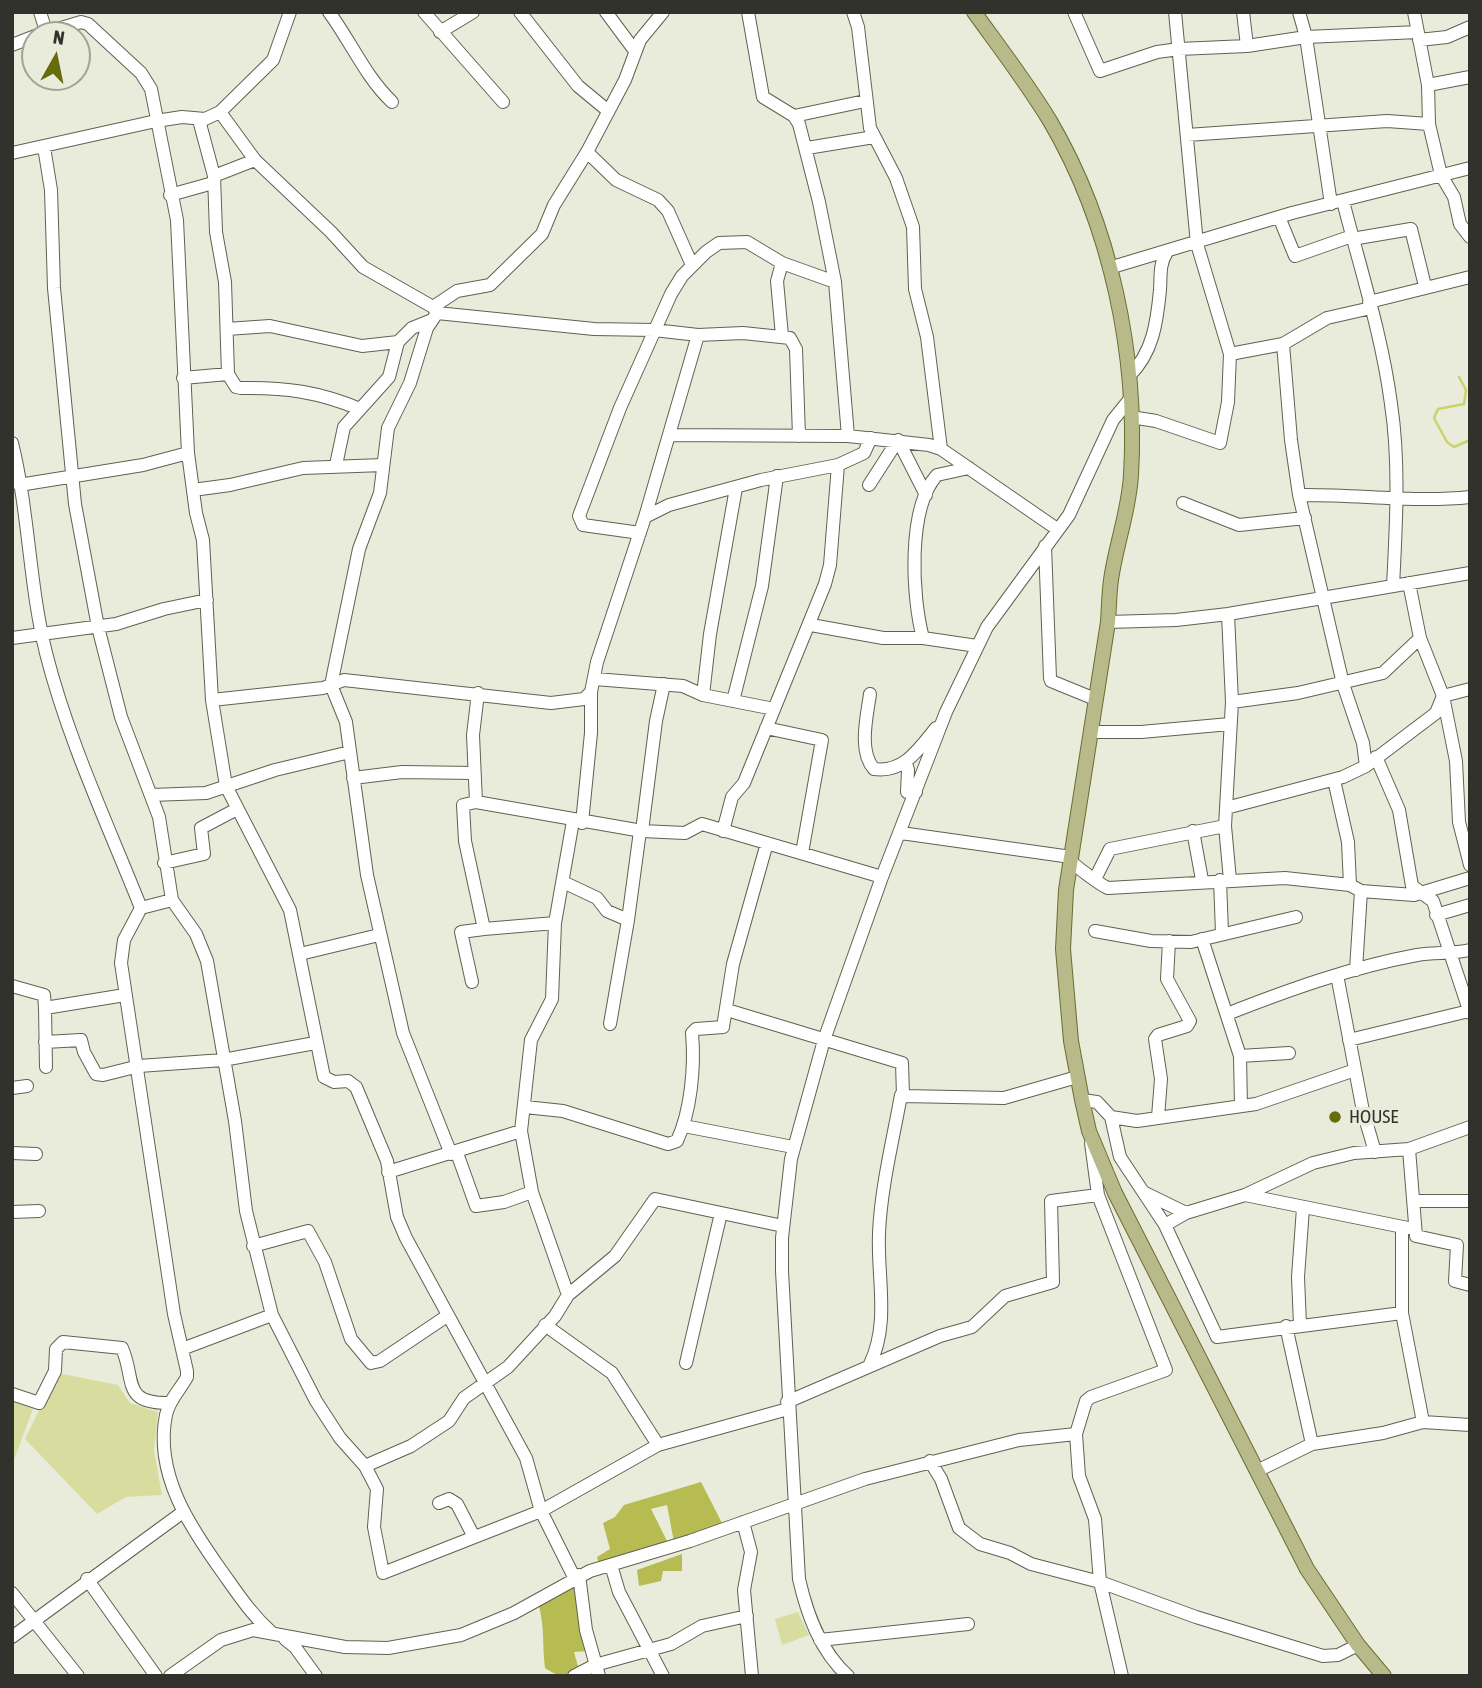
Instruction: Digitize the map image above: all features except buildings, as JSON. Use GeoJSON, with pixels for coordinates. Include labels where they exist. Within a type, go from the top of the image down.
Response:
{"type":"FeatureCollection","features":[{"type":"Feature","properties":{"kind":"main road"},"geometry":{"type":"LineString","coordinates":[[974,12],[1051,124],[1094,219],[1109,268],[1129,376],[1131,482],[1111,580],[1108,622],[1064,909],[1063,977],[1077,1077],[1089,1131],[1115,1193],[1307,1569],[1358,1645],[1384,1676]]}},
{"type":"Feature","properties":{"kind":"street"},"geometry":{"type":"LineString","coordinates":[[12,153],[156,121],[182,117],[199,120],[220,112],[278,53],[290,12]]}},
{"type":"Feature","properties":{"kind":"street"},"geometry":{"type":"LineString","coordinates":[[328,12],[352,43],[371,80],[392,102]]}},
{"type":"Feature","properties":{"kind":"street"},"geometry":{"type":"LineString","coordinates":[[424,12],[503,102]]}},
{"type":"Feature","properties":{"kind":"street"},"geometry":{"type":"LineString","coordinates":[[440,32],[473,12]]}},
{"type":"Feature","properties":{"kind":"street"},"geometry":{"type":"LineString","coordinates":[[520,12],[578,86],[607,110]]}},
{"type":"Feature","properties":{"kind":"street"},"geometry":{"type":"LineString","coordinates":[[606,12],[635,51]]}},
{"type":"Feature","properties":{"kind":"street"},"geometry":{"type":"LineString","coordinates":[[336,465],[344,427],[389,377],[398,342],[412,328],[434,314],[457,291],[490,285],[542,234],[560,195],[587,152],[625,80],[635,51],[648,28],[663,12]]}},
{"type":"Feature","properties":{"kind":"street"},"geometry":{"type":"LineString","coordinates":[[748,12],[764,97],[794,116],[807,148],[835,282],[848,436]]}},
{"type":"Feature","properties":{"kind":"street"},"geometry":{"type":"LineString","coordinates":[[853,12],[858,27],[865,101],[874,137],[896,178],[911,216],[915,289],[927,337],[941,449]]}},
{"type":"Feature","properties":{"kind":"street"},"geometry":{"type":"LineString","coordinates":[[1074,12],[1100,71],[1157,52],[1179,49],[1247,46],[1306,37],[1447,37],[1470,27]]}},
{"type":"Feature","properties":{"kind":"street"},"geometry":{"type":"LineString","coordinates":[[1131,417],[1156,421],[1220,443],[1226,419],[1230,354],[1197,244],[1175,12]]}},
{"type":"Feature","properties":{"kind":"street"},"geometry":{"type":"LineString","coordinates":[[1243,12],[1247,46]]}},
{"type":"Feature","properties":{"kind":"street"},"geometry":{"type":"LineString","coordinates":[[1299,12],[1306,37],[1318,125],[1337,202],[1352,237],[1370,305],[1392,408],[1395,496],[1393,586]]}},
{"type":"Feature","properties":{"kind":"street"},"geometry":{"type":"LineString","coordinates":[[1414,12],[1428,85],[1429,124],[1441,175],[1454,197],[1460,224],[1470,237]]}},
{"type":"Feature","properties":{"kind":"street"},"geometry":{"type":"LineString","coordinates":[[91,27],[147,81],[177,220],[188,453],[203,540],[212,700],[226,786],[286,897],[300,954],[315,1043],[327,1081],[348,1081],[356,1087],[383,1150],[401,1227],[530,1468],[541,1511],[576,1576],[597,1671]]}},
{"type":"Feature","properties":{"kind":"street"},"geometry":{"type":"LineString","coordinates":[[1428,85],[1447,79],[1470,77]]}},
{"type":"Feature","properties":{"kind":"street"},"geometry":{"type":"LineString","coordinates":[[794,116],[865,101]]}},
{"type":"Feature","properties":{"kind":"street"},"geometry":{"type":"LineString","coordinates":[[220,112],[255,160],[331,232],[363,267],[434,314],[594,329],[654,330],[698,335],[736,333],[782,336],[794,342],[799,436]]}},
{"type":"Feature","properties":{"kind":"street"},"geometry":{"type":"LineString","coordinates":[[199,120],[214,180],[216,233],[225,282],[228,374],[236,387],[310,391],[359,409]]}},
{"type":"Feature","properties":{"kind":"street"},"geometry":{"type":"LineString","coordinates":[[1187,135],[1387,121],[1429,124]]}},
{"type":"Feature","properties":{"kind":"street"},"geometry":{"type":"LineString","coordinates":[[807,148],[874,137]]}},
{"type":"Feature","properties":{"kind":"street"},"geometry":{"type":"LineString","coordinates":[[44,147],[51,190],[54,288],[75,504],[98,627],[121,717],[159,817],[164,863],[172,900],[202,944],[253,1246],[272,1315],[316,1401],[340,1438],[365,1466],[377,1489],[374,1527],[383,1573],[541,1511],[658,1445],[787,1405],[870,1364],[940,1336],[972,1327],[1005,1296],[1053,1282],[1051,1201],[1098,1195]]}},
{"type":"Feature","properties":{"kind":"street"},"geometry":{"type":"LineString","coordinates":[[587,152],[616,180],[658,200],[668,211],[692,265]]}},
{"type":"Feature","properties":{"kind":"street"},"geometry":{"type":"LineString","coordinates":[[170,194],[214,180],[255,160]]}},
{"type":"Feature","properties":{"kind":"street"},"geometry":{"type":"LineString","coordinates":[[1109,268],[1167,253],[1279,217],[1470,168]]}},
{"type":"Feature","properties":{"kind":"street"},"geometry":{"type":"LineString","coordinates":[[1279,217],[1294,256],[1352,237],[1411,229],[1425,286]]}},
{"type":"Feature","properties":{"kind":"street"},"geometry":{"type":"LineString","coordinates":[[640,533],[583,525],[579,516],[620,408],[654,330],[671,294],[692,265],[719,243],[732,240],[747,242],[782,263],[835,282]]}},
{"type":"Feature","properties":{"kind":"street"},"geometry":{"type":"LineString","coordinates":[[1129,376],[1142,364],[1150,346],[1157,315],[1160,269],[1167,253]]}},
{"type":"Feature","properties":{"kind":"street"},"geometry":{"type":"LineString","coordinates":[[782,263],[777,281],[782,336]]}},
{"type":"Feature","properties":{"kind":"street"},"geometry":{"type":"LineString","coordinates":[[1230,354],[1283,344],[1327,318],[1425,286],[1470,277]]}},
{"type":"Feature","properties":{"kind":"street"},"geometry":{"type":"LineString","coordinates":[[434,314],[410,383],[388,428],[380,493],[359,549],[331,685],[346,722],[379,935],[405,1042],[476,1206],[504,1202],[532,1192]]}},
{"type":"Feature","properties":{"kind":"street"},"geometry":{"type":"LineString","coordinates":[[227,329],[270,326],[362,346],[398,342]]}},
{"type":"Feature","properties":{"kind":"street"},"geometry":{"type":"LineString","coordinates":[[568,1295],[532,1192],[521,1132],[531,1040],[552,999],[555,923],[578,822],[592,733],[593,685],[597,662],[645,517],[698,335]]}},
{"type":"Feature","properties":{"kind":"street"},"geometry":{"type":"LineString","coordinates":[[1283,344],[1293,461],[1343,684],[1363,743],[1399,810],[1407,868],[1412,886],[1419,894]]}},
{"type":"Feature","properties":{"kind":"street"},"geometry":{"type":"LineString","coordinates":[[183,378],[228,374]]}},
{"type":"Feature","properties":{"kind":"street"},"geometry":{"type":"LineString","coordinates":[[848,1676],[833,1661],[820,1640],[804,1605],[799,1579],[787,1405],[783,1226],[793,1147],[824,1040],[882,877],[942,723],[977,646],[999,608],[1078,499],[1113,420],[1130,399]]}},
{"type":"Feature","properties":{"kind":"street"},"geometry":{"type":"LineString","coordinates":[[669,435],[848,436],[898,440],[941,449],[1058,529]]}},
{"type":"Feature","properties":{"kind":"street"},"geometry":{"type":"LineString","coordinates":[[645,517],[669,505],[777,476],[838,465],[864,453],[871,438]]}},
{"type":"Feature","properties":{"kind":"street"},"geometry":{"type":"LineString","coordinates":[[869,485],[898,440]]}},
{"type":"Feature","properties":{"kind":"street"},"geometry":{"type":"LineString","coordinates":[[898,440],[926,495]]}},
{"type":"Feature","properties":{"kind":"street"},"geometry":{"type":"LineString","coordinates":[[13,448],[42,633],[64,711],[141,908],[121,951],[125,995],[139,1066],[164,1253],[187,1377],[170,1403],[165,1421],[166,1464],[183,1511],[255,1617],[276,1634],[300,1644],[355,1647],[419,1644],[488,1625],[576,1576],[792,1504],[930,1461],[1019,1440],[1076,1434]]}},
{"type":"Feature","properties":{"kind":"street"},"geometry":{"type":"LineString","coordinates":[[19,485],[143,465],[188,453]]}},
{"type":"Feature","properties":{"kind":"street"},"geometry":{"type":"LineString","coordinates":[[193,490],[230,485],[295,469],[383,464]]}},
{"type":"Feature","properties":{"kind":"street"},"geometry":{"type":"LineString","coordinates":[[723,831],[732,797],[744,783],[811,625],[830,565],[838,465]]}},
{"type":"Feature","properties":{"kind":"street"},"geometry":{"type":"LineString","coordinates":[[923,638],[916,609],[913,566],[926,495],[937,475],[969,468]]}},
{"type":"Feature","properties":{"kind":"street"},"geometry":{"type":"LineString","coordinates":[[733,701],[762,586],[777,476]]}},
{"type":"Feature","properties":{"kind":"street"},"geometry":{"type":"LineString","coordinates":[[703,695],[709,634],[736,488]]}},
{"type":"Feature","properties":{"kind":"street"},"geometry":{"type":"LineString","coordinates":[[1299,495],[1395,496],[1426,500],[1470,497]]}},
{"type":"Feature","properties":{"kind":"street"},"geometry":{"type":"LineString","coordinates":[[1183,503],[1239,525],[1305,518]]}},
{"type":"Feature","properties":{"kind":"street"},"geometry":{"type":"LineString","coordinates":[[1045,546],[1050,678],[1095,699]]}},
{"type":"Feature","properties":{"kind":"street"},"geometry":{"type":"LineString","coordinates":[[1108,622],[1177,621],[1470,573]]}},
{"type":"Feature","properties":{"kind":"street"},"geometry":{"type":"LineString","coordinates":[[1409,583],[1420,638],[1443,696],[1456,761],[1459,822],[1470,865]]}},
{"type":"Feature","properties":{"kind":"street"},"geometry":{"type":"LineString","coordinates":[[12,638],[98,627],[207,600]]}},
{"type":"Feature","properties":{"kind":"street"},"geometry":{"type":"LineString","coordinates":[[1222,933],[1232,702],[1228,614]]}},
{"type":"Feature","properties":{"kind":"street"},"geometry":{"type":"LineString","coordinates":[[811,625],[883,638],[923,638],[977,646]]}},
{"type":"Feature","properties":{"kind":"street"},"geometry":{"type":"LineString","coordinates":[[1232,702],[1343,684],[1388,670],[1420,638]]}},
{"type":"Feature","properties":{"kind":"street"},"geometry":{"type":"LineString","coordinates":[[212,700],[331,685],[344,680],[551,703],[584,699],[593,685]]}},
{"type":"Feature","properties":{"kind":"street"},"geometry":{"type":"LineString","coordinates":[[593,685],[664,684],[774,709]]}},
{"type":"Feature","properties":{"kind":"street"},"geometry":{"type":"LineString","coordinates":[[610,1024],[664,684]]}},
{"type":"Feature","properties":{"kind":"street"},"geometry":{"type":"LineString","coordinates":[[1443,696],[1470,689]]}},
{"type":"Feature","properties":{"kind":"street"},"geometry":{"type":"LineString","coordinates":[[476,802],[473,735],[478,693]]}},
{"type":"Feature","properties":{"kind":"street"},"geometry":{"type":"LineString","coordinates":[[870,694],[867,761],[874,769],[887,771],[905,763],[942,723]]}},
{"type":"Feature","properties":{"kind":"street"},"geometry":{"type":"LineString","coordinates":[[1226,808],[1334,779],[1371,761],[1436,713],[1443,696]]}},
{"type":"Feature","properties":{"kind":"street"},"geometry":{"type":"LineString","coordinates":[[1090,732],[1141,732],[1230,724]]}},
{"type":"Feature","properties":{"kind":"street"},"geometry":{"type":"LineString","coordinates":[[766,728],[822,740],[802,853]]}},
{"type":"Feature","properties":{"kind":"street"},"geometry":{"type":"LineString","coordinates":[[151,795],[206,793],[275,770],[350,752]]}},
{"type":"Feature","properties":{"kind":"street"},"geometry":{"type":"LineString","coordinates":[[1456,761],[1470,759]]}},
{"type":"Feature","properties":{"kind":"street"},"geometry":{"type":"LineString","coordinates":[[905,763],[908,770],[907,792],[916,792]]}},
{"type":"Feature","properties":{"kind":"street"},"geometry":{"type":"LineString","coordinates":[[353,778],[393,773],[474,773]]}},
{"type":"Feature","properties":{"kind":"street"},"geometry":{"type":"LineString","coordinates":[[1334,779],[1355,888],[1356,970]]}},
{"type":"Feature","properties":{"kind":"street"},"geometry":{"type":"LineString","coordinates":[[484,929],[461,811],[463,806],[476,802],[641,831],[685,833],[702,824],[882,877]]}},
{"type":"Feature","properties":{"kind":"street"},"geometry":{"type":"LineString","coordinates":[[164,863],[204,854],[201,828],[237,809]]}},
{"type":"Feature","properties":{"kind":"street"},"geometry":{"type":"LineString","coordinates":[[1095,879],[1110,849],[1225,826]]}},
{"type":"Feature","properties":{"kind":"street"},"geometry":{"type":"LineString","coordinates":[[1193,831],[1202,880]]}},
{"type":"Feature","properties":{"kind":"street"},"geometry":{"type":"LineString","coordinates":[[901,833],[1071,859],[1108,888],[1202,880],[1285,878],[1419,894],[1433,901],[1470,1012],[1349,1040]]}},
{"type":"Feature","properties":{"kind":"street"},"geometry":{"type":"LineString","coordinates":[[525,1107],[563,1111],[668,1144],[677,1141],[684,1126],[693,1058],[693,1030],[723,1027],[733,964],[767,843]]}},
{"type":"Feature","properties":{"kind":"street"},"geometry":{"type":"LineString","coordinates":[[1419,894],[1470,878]]}},
{"type":"Feature","properties":{"kind":"street"},"geometry":{"type":"LineString","coordinates":[[563,882],[597,898],[607,911],[628,920]]}},
{"type":"Feature","properties":{"kind":"street"},"geometry":{"type":"LineString","coordinates":[[141,908],[172,900]]}},
{"type":"Feature","properties":{"kind":"street"},"geometry":{"type":"LineString","coordinates":[[1436,915],[1470,905]]}},
{"type":"Feature","properties":{"kind":"street"},"geometry":{"type":"LineString","coordinates":[[1095,931],[1136,939],[1202,939],[1296,917]]}},
{"type":"Feature","properties":{"kind":"street"},"geometry":{"type":"LineString","coordinates":[[472,982],[461,932],[555,923]]}},
{"type":"Feature","properties":{"kind":"street"},"geometry":{"type":"LineString","coordinates":[[300,954],[379,935]]}},
{"type":"Feature","properties":{"kind":"street"},"geometry":{"type":"LineString","coordinates":[[1202,939],[1240,1056],[1241,1106]]}},
{"type":"Feature","properties":{"kind":"street"},"geometry":{"type":"LineString","coordinates":[[1158,1117],[1161,1079],[1155,1039],[1158,1035],[1187,1026],[1190,1021],[1167,979],[1169,941]]}},
{"type":"Feature","properties":{"kind":"street"},"geometry":{"type":"LineString","coordinates":[[1227,1014],[1337,975],[1419,954],[1450,954],[1470,950]]}},
{"type":"Feature","properties":{"kind":"street"},"geometry":{"type":"LineString","coordinates":[[1337,975],[1355,1070],[1375,1152]]}},
{"type":"Feature","properties":{"kind":"street"},"geometry":{"type":"LineString","coordinates":[[12,986],[44,995],[46,1067]]}},
{"type":"Feature","properties":{"kind":"street"},"geometry":{"type":"LineString","coordinates":[[45,1008],[125,995]]}},
{"type":"Feature","properties":{"kind":"street"},"geometry":{"type":"LineString","coordinates":[[727,1010],[902,1063],[901,1095],[879,1233],[882,1322],[878,1348],[870,1364]]}},
{"type":"Feature","properties":{"kind":"street"},"geometry":{"type":"LineString","coordinates":[[45,1042],[81,1040],[96,1074],[103,1076],[139,1066],[223,1060],[315,1043]]}},
{"type":"Feature","properties":{"kind":"street"},"geometry":{"type":"LineString","coordinates":[[1240,1056],[1289,1053]]}},
{"type":"Feature","properties":{"kind":"street"},"geometry":{"type":"LineString","coordinates":[[1111,1117],[1128,1121],[1241,1106],[1355,1070]]}},
{"type":"Feature","properties":{"kind":"street"},"geometry":{"type":"LineString","coordinates":[[901,1095],[1004,1098],[1077,1077]]}},
{"type":"Feature","properties":{"kind":"street"},"geometry":{"type":"LineString","coordinates":[[12,1087],[27,1086]]}},
{"type":"Feature","properties":{"kind":"street"},"geometry":{"type":"LineString","coordinates":[[1082,1100],[1097,1102],[1111,1117],[1120,1157],[1164,1225],[1214,1335],[1402,1313]]}},
{"type":"Feature","properties":{"kind":"street"},"geometry":{"type":"LineString","coordinates":[[684,1126],[793,1147]]}},
{"type":"Feature","properties":{"kind":"street"},"geometry":{"type":"LineString","coordinates":[[1164,1225],[1186,1213],[1245,1195],[1313,1163],[1409,1149],[1468,1126]]}},
{"type":"Feature","properties":{"kind":"street"},"geometry":{"type":"LineString","coordinates":[[1089,1131],[1098,1195],[1166,1370],[1091,1397],[1086,1401],[1076,1434],[1079,1476],[1098,1532],[1100,1581],[1122,1676]]}},
{"type":"Feature","properties":{"kind":"street"},"geometry":{"type":"LineString","coordinates":[[388,1172],[521,1132]]}},
{"type":"Feature","properties":{"kind":"street"},"geometry":{"type":"LineString","coordinates":[[1409,1149],[1415,1200],[1409,1228],[1402,1313],[1423,1422]]}},
{"type":"Feature","properties":{"kind":"street"},"geometry":{"type":"LineString","coordinates":[[12,1153],[36,1154]]}},
{"type":"Feature","properties":{"kind":"street"},"geometry":{"type":"LineString","coordinates":[[1145,1193],[1186,1213]]}},
{"type":"Feature","properties":{"kind":"street"},"geometry":{"type":"LineString","coordinates":[[1245,1195],[1409,1228],[1419,1239],[1457,1245],[1455,1280],[1470,1285]]}},
{"type":"Feature","properties":{"kind":"street"},"geometry":{"type":"LineString","coordinates":[[365,1466],[411,1446],[434,1432],[449,1421],[464,1398],[514,1362],[568,1295],[615,1256],[655,1199],[783,1226]]}},
{"type":"Feature","properties":{"kind":"street"},"geometry":{"type":"LineString","coordinates":[[1415,1200],[1470,1201]]}},
{"type":"Feature","properties":{"kind":"street"},"geometry":{"type":"LineString","coordinates":[[1300,1325],[1298,1278],[1303,1208]]}},
{"type":"Feature","properties":{"kind":"street"},"geometry":{"type":"LineString","coordinates":[[12,1213],[39,1211]]}},
{"type":"Feature","properties":{"kind":"street"},"geometry":{"type":"LineString","coordinates":[[686,1363],[721,1213]]}},
{"type":"Feature","properties":{"kind":"street"},"geometry":{"type":"LineString","coordinates":[[253,1246],[308,1231],[325,1262],[351,1339],[371,1363],[380,1361],[447,1316]]}},
{"type":"Feature","properties":{"kind":"street"},"geometry":{"type":"LineString","coordinates":[[182,1349],[272,1315]]}},
{"type":"Feature","properties":{"kind":"street"},"geometry":{"type":"LineString","coordinates":[[545,1325],[612,1373],[658,1445]]}},
{"type":"Feature","properties":{"kind":"street"},"geometry":{"type":"LineString","coordinates":[[1286,1326],[1312,1444]]}},
{"type":"Feature","properties":{"kind":"street"},"geometry":{"type":"LineString","coordinates":[[12,1394],[38,1403],[55,1371],[56,1349],[63,1342],[122,1348],[129,1384],[135,1392],[149,1403],[170,1403]]}},
{"type":"Feature","properties":{"kind":"street"},"geometry":{"type":"LineString","coordinates":[[1257,1471],[1312,1444],[1383,1433],[1423,1422],[1470,1425]]}},
{"type":"Feature","properties":{"kind":"street"},"geometry":{"type":"LineString","coordinates":[[930,1461],[941,1479],[959,1528],[972,1539],[1031,1564],[1100,1581],[1196,1617],[1323,1656],[1338,1655],[1358,1645]]}},
{"type":"Feature","properties":{"kind":"street"},"geometry":{"type":"LineString","coordinates":[[439,1503],[449,1499],[457,1504],[474,1537]]}},
{"type":"Feature","properties":{"kind":"street"},"geometry":{"type":"LineString","coordinates":[[12,1637],[87,1579],[183,1511]]}},
{"type":"Feature","properties":{"kind":"street"},"geometry":{"type":"LineString","coordinates":[[743,1522],[751,1552],[744,1582],[752,1676]]}},
{"type":"Feature","properties":{"kind":"street"},"geometry":{"type":"LineString","coordinates":[[611,1565],[619,1592],[652,1649],[663,1676]]}},
{"type":"Feature","properties":{"kind":"street"},"geometry":{"type":"LineString","coordinates":[[87,1579],[156,1676]]}},
{"type":"Feature","properties":{"kind":"street"},"geometry":{"type":"LineString","coordinates":[[12,1594],[78,1676]]}},
{"type":"Feature","properties":{"kind":"street"},"geometry":{"type":"LineString","coordinates":[[573,1676],[597,1671],[671,1644],[702,1626],[747,1616]]}},
{"type":"Feature","properties":{"kind":"street"},"geometry":{"type":"LineString","coordinates":[[247,1632],[255,1617]]}},
{"type":"Feature","properties":{"kind":"street"},"geometry":{"type":"LineString","coordinates":[[820,1640],[968,1623]]}},
{"type":"Feature","properties":{"kind":"street"},"geometry":{"type":"LineString","coordinates":[[170,1676],[221,1640],[247,1632],[276,1634]]}},
{"type":"Feature","properties":{"kind":"street"},"geometry":{"type":"LineString","coordinates":[[300,1644],[316,1676]]}},
{"type":"Feature","properties":{"kind":"green space"},"geometry":{"type":"Polygon","coordinates":[[[57,1373],[118,1385],[130,1403],[158,1412],[154,1451],[162,1495],[126,1497],[97,1514],[25,1439],[57,1373]]]}},
{"type":"Feature","properties":{"kind":"green space"},"geometry":{"type":"Polygon","coordinates":[[[12,1401],[33,1409],[12,1465],[12,1401]]]}},
{"type":"Feature","properties":{"kind":"green space"},"geometry":{"type":"Polygon","coordinates":[[[701,1482],[723,1525],[674,1542],[667,1505],[651,1509],[669,1545],[600,1568],[597,1557],[610,1549],[603,1523],[615,1517],[624,1505],[701,1482]]]}},
{"type":"Feature","properties":{"kind":"green space"},"geometry":{"type":"Polygon","coordinates":[[[682,1554],[682,1571],[663,1571],[661,1581],[639,1586],[637,1570],[682,1554]]]}},
{"type":"Feature","properties":{"kind":"green space"},"geometry":{"type":"Polygon","coordinates":[[[576,1580],[588,1651],[574,1652],[579,1670],[566,1675],[558,1674],[545,1668],[539,1606],[576,1580]]]}},
{"type":"Feature","properties":{"kind":"green space"},"geometry":{"type":"Polygon","coordinates":[[[798,1612],[809,1635],[782,1645],[775,1619],[798,1612]]]}},
{"type":"Feature","properties":{"kind":"waterway"},"geometry":{"type":"LineString","coordinates":[[1459,377],[1466,390],[1464,404],[1438,409],[1434,418],[1447,442],[1454,447],[1470,440]]}},
{"type":"Feature","properties":{"kind":"place","name":"HOUSE"},"geometry":{"type":"Point","coordinates":[1335,1117]}}]}
